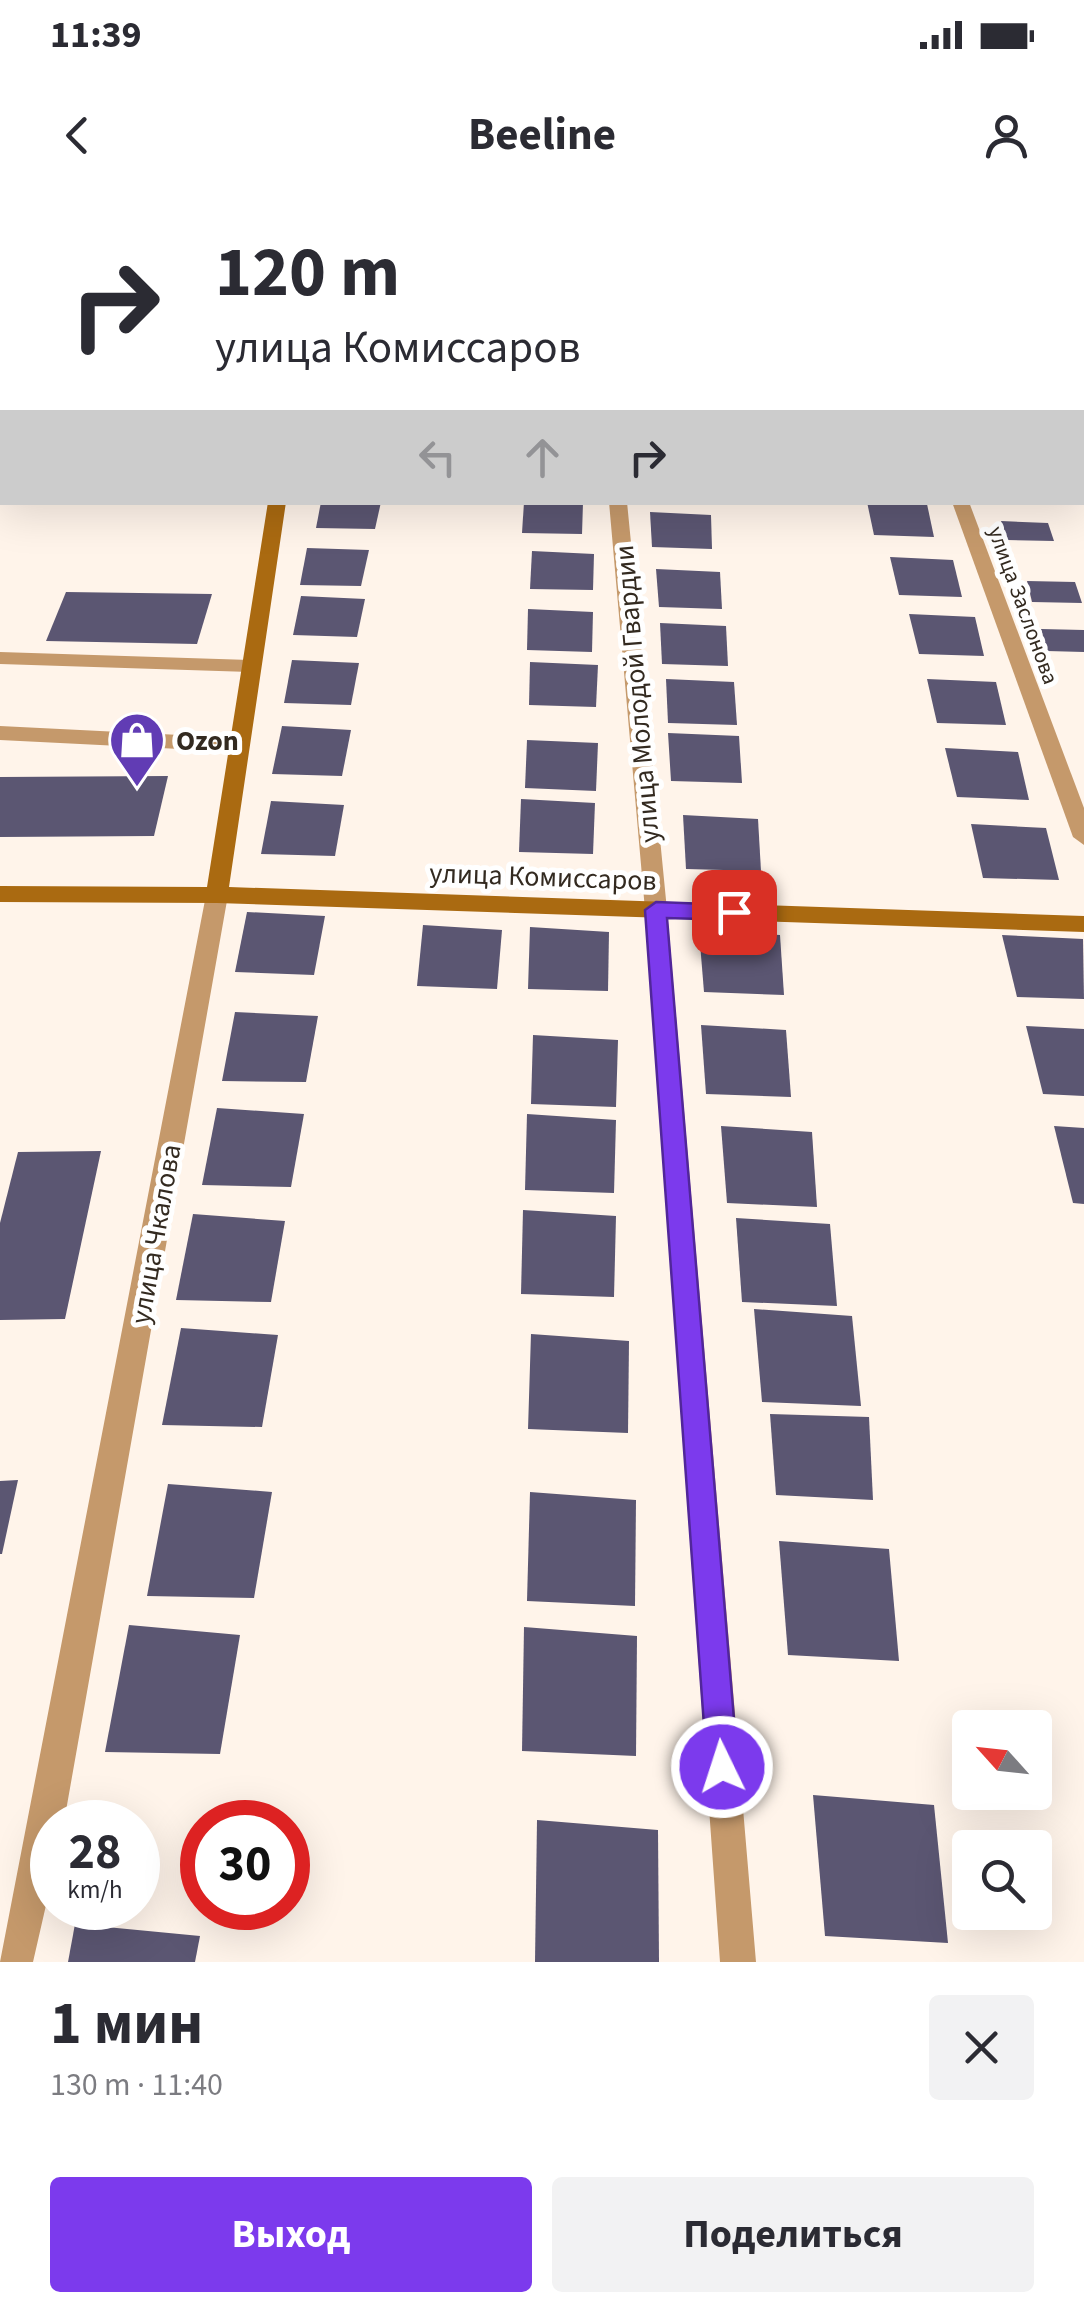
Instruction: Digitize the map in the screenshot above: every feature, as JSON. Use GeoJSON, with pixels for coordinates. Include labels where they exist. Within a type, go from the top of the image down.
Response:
{"type":"FeatureCollection","features":[{"type":"Feature","properties":{"kind":"main road","name":"улица Чкалова"},"geometry":{"type":"LineString","coordinates":[[218,895],[276,505]]}},
{"type":"Feature","properties":{"kind":"main road","name":"улица Комиссаров"},"geometry":{"type":"LineString","coordinates":[[0,894],[218,895],[1084,924]]}},
{"type":"Feature","properties":{"kind":"street","name":"улица Молодой Гвардии"},"geometry":{"type":"LineString","coordinates":[[618,505],[656,910],[738,1962]]}},
{"type":"Feature","properties":{"kind":"street","name":"улица Заслонова"},"geometry":{"type":"LineString","coordinates":[[961,505],[1084,837]]}},
{"type":"Feature","properties":{"kind":"street"},"geometry":{"type":"LineString","coordinates":[[0,658],[250,666]]}},
{"type":"Feature","properties":{"kind":"street"},"geometry":{"type":"LineString","coordinates":[[0,732],[240,745]]}},
{"type":"Feature","properties":{"kind":"street","name":"улица Чкалова"},"geometry":{"type":"LineString","coordinates":[[15,1962],[44,1839],[218,895]]}},
{"type":"Feature","properties":{"kind":"building"},"geometry":{"type":"Polygon","coordinates":[[[320,505],[380,505],[375,529],[316,528],[320,505]]]}},
{"type":"Feature","properties":{"kind":"building"},"geometry":{"type":"Polygon","coordinates":[[[524,505],[583,505],[582,534],[522,533],[524,505]]]}},
{"type":"Feature","properties":{"kind":"building"},"geometry":{"type":"Polygon","coordinates":[[[868,505],[927,505],[934,537],[874,535],[868,505]]]}},
{"type":"Feature","properties":{"kind":"building"},"geometry":{"type":"Polygon","coordinates":[[[650,512],[711,515],[712,549],[652,547],[650,512]]]}},
{"type":"Feature","properties":{"kind":"building"},"geometry":{"type":"Polygon","coordinates":[[[1001,521],[1048,523],[1054,541],[1007,540],[1001,521]]]}},
{"type":"Feature","properties":{"kind":"building"},"geometry":{"type":"Polygon","coordinates":[[[307,548],[369,550],[361,586],[300,585],[307,548]]]}},
{"type":"Feature","properties":{"kind":"building"},"geometry":{"type":"Polygon","coordinates":[[[532,551],[594,554],[593,590],[530,589],[532,551]]]}},
{"type":"Feature","properties":{"kind":"building"},"geometry":{"type":"Polygon","coordinates":[[[890,557],[953,560],[962,597],[899,595],[890,557]]]}},
{"type":"Feature","properties":{"kind":"building"},"geometry":{"type":"Polygon","coordinates":[[[656,569],[720,572],[722,609],[659,607],[656,569]]]}},
{"type":"Feature","properties":{"kind":"building"},"geometry":{"type":"Polygon","coordinates":[[[1027,581],[1075,582],[1082,603],[1032,602],[1027,581]]]}},
{"type":"Feature","properties":{"kind":"building"},"geometry":{"type":"Polygon","coordinates":[[[66,592],[212,594],[197,644],[46,641],[66,592]]]}},
{"type":"Feature","properties":{"kind":"building"},"geometry":{"type":"Polygon","coordinates":[[[301,596],[365,599],[357,637],[293,635],[301,596]]]}},
{"type":"Feature","properties":{"kind":"building"},"geometry":{"type":"Polygon","coordinates":[[[528,609],[593,612],[592,652],[527,650],[528,609]]]}},
{"type":"Feature","properties":{"kind":"building"},"geometry":{"type":"Polygon","coordinates":[[[909,614],[975,617],[984,656],[919,654],[909,614]]]}},
{"type":"Feature","properties":{"kind":"building"},"geometry":{"type":"Polygon","coordinates":[[[660,623],[726,626],[728,666],[662,664],[660,623]]]}},
{"type":"Feature","properties":{"kind":"building"},"geometry":{"type":"Polygon","coordinates":[[[1041,629],[1084,630],[1084,652],[1047,651],[1041,629]]]}},
{"type":"Feature","properties":{"kind":"building"},"geometry":{"type":"Polygon","coordinates":[[[292,660],[359,663],[351,705],[284,703],[292,660]]]}},
{"type":"Feature","properties":{"kind":"building"},"geometry":{"type":"Polygon","coordinates":[[[530,662],[598,665],[596,707],[529,705],[530,662]]]}},
{"type":"Feature","properties":{"kind":"building"},"geometry":{"type":"Polygon","coordinates":[[[666,679],[734,682],[737,725],[668,723],[666,679]]]}},
{"type":"Feature","properties":{"kind":"building"},"geometry":{"type":"Polygon","coordinates":[[[927,679],[996,682],[1006,725],[937,723],[927,679]]]}},
{"type":"Feature","properties":{"kind":"building"},"geometry":{"type":"Polygon","coordinates":[[[282,726],[351,730],[342,776],[272,774],[282,726]]]}},
{"type":"Feature","properties":{"kind":"building"},"geometry":{"type":"Polygon","coordinates":[[[668,733],[739,736],[742,783],[671,781],[668,733]]]}},
{"type":"Feature","properties":{"kind":"building"},"geometry":{"type":"Polygon","coordinates":[[[527,740],[598,743],[596,791],[525,788],[527,740]]]}},
{"type":"Feature","properties":{"kind":"building"},"geometry":{"type":"Polygon","coordinates":[[[945,748],[1018,752],[1029,800],[957,797],[945,748]]]}},
{"type":"Feature","properties":{"kind":"building"},"geometry":{"type":"Polygon","coordinates":[[[168,776],[154,836],[0,837],[0,777],[168,776]]]}},
{"type":"Feature","properties":{"kind":"building"},"geometry":{"type":"Polygon","coordinates":[[[521,799],[595,803],[593,854],[519,852],[521,799]]]}},
{"type":"Feature","properties":{"kind":"building"},"geometry":{"type":"Polygon","coordinates":[[[271,801],[344,805],[335,856],[261,854],[271,801]]]}},
{"type":"Feature","properties":{"kind":"building"},"geometry":{"type":"Polygon","coordinates":[[[683,815],[758,819],[761,871],[686,869],[683,815]]]}},
{"type":"Feature","properties":{"kind":"building"},"geometry":{"type":"Polygon","coordinates":[[[971,824],[1046,828],[1059,880],[983,878],[971,824]]]}},
{"type":"Feature","properties":{"kind":"building"},"geometry":{"type":"Polygon","coordinates":[[[247,912],[325,916],[314,975],[235,972],[247,912]]]}},
{"type":"Feature","properties":{"kind":"building"},"geometry":{"type":"Polygon","coordinates":[[[423,925],[502,930],[497,989],[417,986],[423,925]]]}},
{"type":"Feature","properties":{"kind":"building"},"geometry":{"type":"Polygon","coordinates":[[[530,927],[609,932],[608,991],[528,989],[530,927]]]}},
{"type":"Feature","properties":{"kind":"building"},"geometry":{"type":"Polygon","coordinates":[[[699,931],[780,935],[784,995],[704,992],[699,931]]]}},
{"type":"Feature","properties":{"kind":"building"},"geometry":{"type":"Polygon","coordinates":[[[1002,935],[1083,939],[1084,999],[1017,997],[1002,935]]]}},
{"type":"Feature","properties":{"kind":"building"},"geometry":{"type":"Polygon","coordinates":[[[235,1012],[318,1016],[306,1082],[222,1081],[235,1012]]]}},
{"type":"Feature","properties":{"kind":"building"},"geometry":{"type":"Polygon","coordinates":[[[701,1025],[786,1030],[791,1097],[706,1094],[701,1025]]]}},
{"type":"Feature","properties":{"kind":"building"},"geometry":{"type":"Polygon","coordinates":[[[1026,1026],[1084,1029],[1084,1096],[1043,1094],[1026,1026]]]}},
{"type":"Feature","properties":{"kind":"building"},"geometry":{"type":"Polygon","coordinates":[[[533,1035],[618,1040],[616,1107],[531,1104],[533,1035]]]}},
{"type":"Feature","properties":{"kind":"building"},"geometry":{"type":"Polygon","coordinates":[[[217,1108],[304,1114],[291,1187],[202,1185],[217,1108]]]}},
{"type":"Feature","properties":{"kind":"building"},"geometry":{"type":"Polygon","coordinates":[[[527,1114],[616,1120],[614,1193],[525,1190],[527,1114]]]}},
{"type":"Feature","properties":{"kind":"building"},"geometry":{"type":"Polygon","coordinates":[[[721,1126],[812,1132],[817,1207],[727,1203],[721,1126]]]}},
{"type":"Feature","properties":{"kind":"building"},"geometry":{"type":"Polygon","coordinates":[[[1054,1126],[1084,1128],[1084,1204],[1073,1203],[1054,1126]]]}},
{"type":"Feature","properties":{"kind":"building"},"geometry":{"type":"Polygon","coordinates":[[[101,1151],[65,1319],[0,1320],[0,1223],[18,1152],[101,1151]]]}},
{"type":"Feature","properties":{"kind":"building"},"geometry":{"type":"Polygon","coordinates":[[[523,1210],[616,1216],[614,1297],[521,1294],[523,1210]]]}},
{"type":"Feature","properties":{"kind":"building"},"geometry":{"type":"Polygon","coordinates":[[[193,1214],[285,1221],[271,1302],[176,1300],[193,1214]]]}},
{"type":"Feature","properties":{"kind":"building"},"geometry":{"type":"Polygon","coordinates":[[[736,1218],[830,1224],[837,1306],[742,1302],[736,1218]]]}},
{"type":"Feature","properties":{"kind":"building"},"geometry":{"type":"Polygon","coordinates":[[[754,1309],[852,1316],[861,1406],[762,1402],[754,1309]]]}},
{"type":"Feature","properties":{"kind":"building"},"geometry":{"type":"Polygon","coordinates":[[[181,1328],[278,1335],[262,1427],[162,1425],[181,1328]]]}},
{"type":"Feature","properties":{"kind":"building"},"geometry":{"type":"Polygon","coordinates":[[[531,1334],[629,1341],[628,1433],[528,1429],[531,1334]]]}},
{"type":"Feature","properties":{"kind":"building"},"geometry":{"type":"Polygon","coordinates":[[[770,1414],[869,1417],[873,1500],[776,1495],[770,1414]]]}},
{"type":"Feature","properties":{"kind":"building"},"geometry":{"type":"Polygon","coordinates":[[[18,1480],[2,1554],[0,1554],[0,1481],[18,1480]]]}},
{"type":"Feature","properties":{"kind":"building"},"geometry":{"type":"Polygon","coordinates":[[[168,1484],[272,1492],[254,1598],[147,1596],[168,1484]]]}},
{"type":"Feature","properties":{"kind":"building"},"geometry":{"type":"Polygon","coordinates":[[[530,1492],[636,1500],[635,1606],[527,1601],[530,1492]]]}},
{"type":"Feature","properties":{"kind":"building"},"geometry":{"type":"Polygon","coordinates":[[[779,1541],[889,1549],[899,1661],[788,1655],[779,1541]]]}},
{"type":"Feature","properties":{"kind":"building"},"geometry":{"type":"Polygon","coordinates":[[[129,1625],[240,1635],[220,1754],[105,1752],[129,1625]]]}},
{"type":"Feature","properties":{"kind":"building"},"geometry":{"type":"Polygon","coordinates":[[[524,1627],[637,1636],[636,1756],[522,1751],[524,1627]]]}},
{"type":"Feature","properties":{"kind":"building"},"geometry":{"type":"Polygon","coordinates":[[[813,1795],[934,1805],[948,1943],[825,1936],[813,1795]]]}},
{"type":"Feature","properties":{"kind":"building"},"geometry":{"type":"Polygon","coordinates":[[[537,1820],[658,1830],[659,1962],[535,1962],[537,1820]]]}},
{"type":"Feature","properties":{"kind":"building"},"geometry":{"type":"Polygon","coordinates":[[[74,1930],[138,1930],[200,1936],[195,1962],[68,1962],[74,1930]]]}},
{"type":"Feature","properties":{"kind":"place","name":"Ozon"},"geometry":{"type":"Point","coordinates":[137,789]}},
{"type":"Feature","properties":{"kind":"route"},"geometry":{"type":"LineString","coordinates":[[722,1767],[656,910],[734,912]]}}]}
